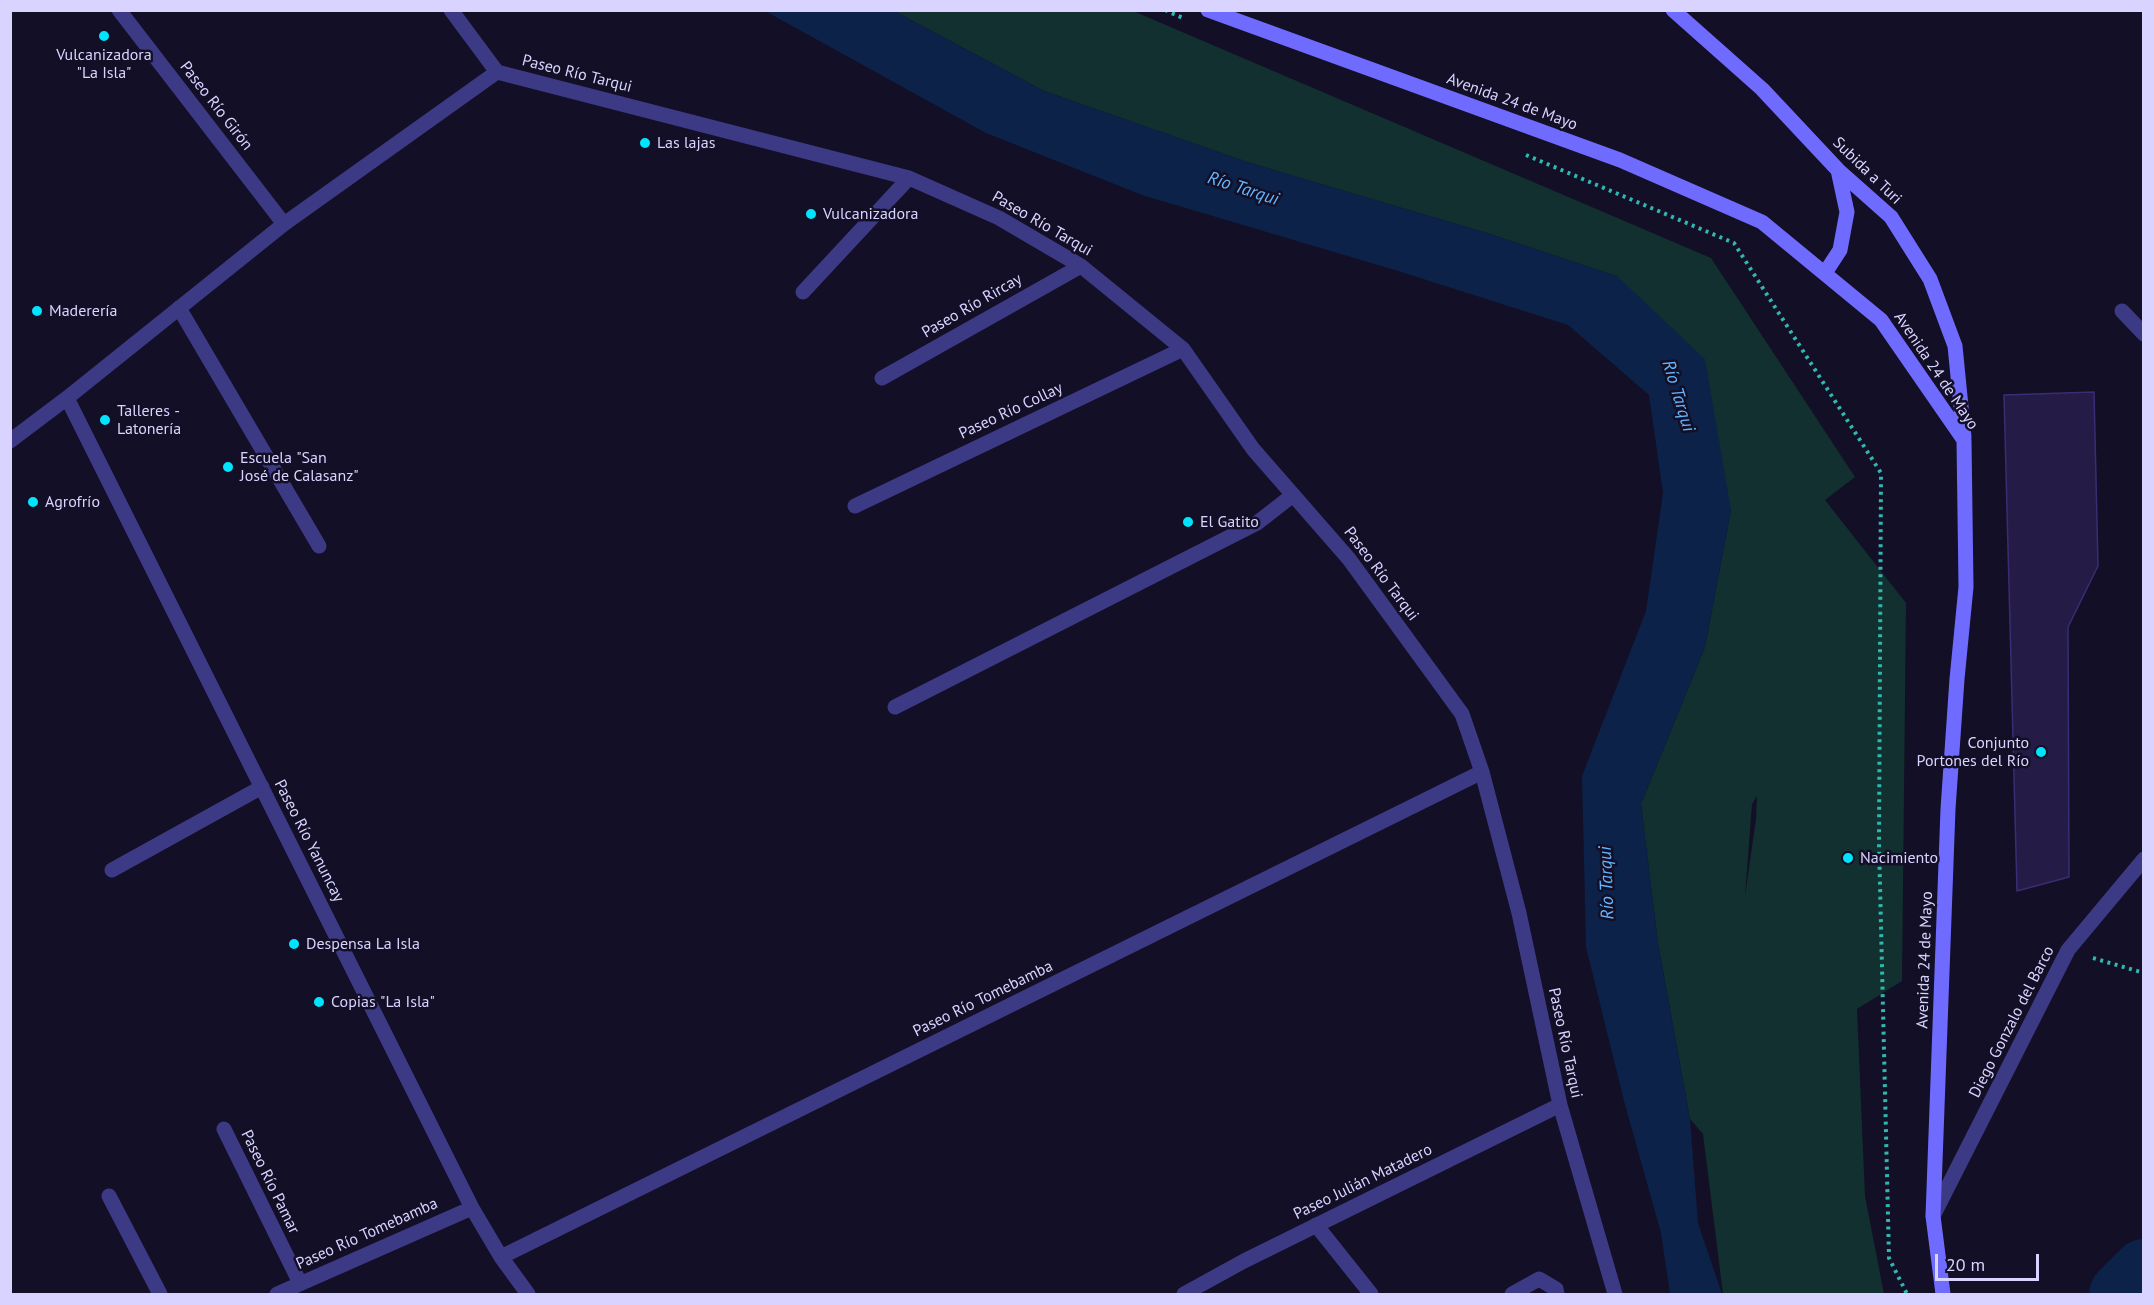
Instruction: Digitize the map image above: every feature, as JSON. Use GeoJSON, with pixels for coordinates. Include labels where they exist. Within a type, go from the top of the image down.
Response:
{"type":"FeatureCollection","features":[{"type":"Feature","properties":{"kind":"main road","name":"Avenida 24 de Mayo"},"geometry":{"type":"LineString","coordinates":[[1208,10],[1630,165],[1762,222],[1881,320],[1964,440],[1966,587],[1948,809],[1934,1216],[1943,1294]]}},
{"type":"Feature","properties":{"kind":"main road","name":"Subida a Turi"},"geometry":{"type":"LineString","coordinates":[[1673,10],[1762,88],[1838,170],[1891,217],[1930,279],[1955,346],[1964,440]]}},
{"type":"Feature","properties":{"kind":"main road"},"geometry":{"type":"LineString","coordinates":[[1825,273],[1840,250],[1847,212],[1838,170]]}},
{"type":"Feature","properties":{"kind":"street","name":"Paseo Río Girón"},"geometry":{"type":"LineString","coordinates":[[119,10],[284,224]]}},
{"type":"Feature","properties":{"kind":"street"},"geometry":{"type":"LineString","coordinates":[[451,10],[497,72]]}},
{"type":"Feature","properties":{"kind":"street","name":"Paseo Río Tarqui"},"geometry":{"type":"LineString","coordinates":[[10,441],[284,224],[497,72],[909,178],[999,218],[1080,266],[1183,349],[1253,449],[1349,559],[1462,714],[1482,772],[1519,913],[1560,1105],[1615,1294]]}},
{"type":"Feature","properties":{"kind":"street"},"geometry":{"type":"LineString","coordinates":[[803,292],[909,178]]}},
{"type":"Feature","properties":{"kind":"street","name":"Paseo Río Rircay"},"geometry":{"type":"LineString","coordinates":[[882,378],[1080,266]]}},
{"type":"Feature","properties":{"kind":"street"},"geometry":{"type":"LineString","coordinates":[[179,308],[319,546]]}},
{"type":"Feature","properties":{"kind":"street"},"geometry":{"type":"LineString","coordinates":[[2122,311],[2144,334]]}},
{"type":"Feature","properties":{"kind":"street","name":"Paseo Río Collay"},"geometry":{"type":"LineString","coordinates":[[855,506],[1183,349]]}},
{"type":"Feature","properties":{"kind":"street","name":"Paseo Río Yanuncay"},"geometry":{"type":"LineString","coordinates":[[67,398],[472,1208],[501,1257],[528,1294]]}},
{"type":"Feature","properties":{"kind":"street"},"geometry":{"type":"LineString","coordinates":[[895,707],[1257,523],[1293,495]]}},
{"type":"Feature","properties":{"kind":"street","name":"Paseo Río Tomebamba"},"geometry":{"type":"LineString","coordinates":[[501,1257],[1482,772]]}},
{"type":"Feature","properties":{"kind":"street"},"geometry":{"type":"LineString","coordinates":[[112,870],[262,787]]}},
{"type":"Feature","properties":{"kind":"street","name":"Diego Gonzalo del Barco"},"geometry":{"type":"LineString","coordinates":[[1934,1216],[2068,950],[2144,859]]}},
{"type":"Feature","properties":{"kind":"street","name":"Paseo Julián Matadero"},"geometry":{"type":"LineString","coordinates":[[1184,1294],[1244,1261],[1560,1105]]}},
{"type":"Feature","properties":{"kind":"street","name":"Paseo Río Pamar"},"geometry":{"type":"LineString","coordinates":[[224,1129],[300,1283]]}},
{"type":"Feature","properties":{"kind":"street"},"geometry":{"type":"LineString","coordinates":[[109,1196],[160,1294]]}},
{"type":"Feature","properties":{"kind":"street","name":"Paseo Río Tomebamba"},"geometry":{"type":"LineString","coordinates":[[277,1294],[472,1208]]}},
{"type":"Feature","properties":{"kind":"street"},"geometry":{"type":"LineString","coordinates":[[1316,1225],[1371,1294]]}},
{"type":"Feature","properties":{"kind":"street"},"geometry":{"type":"LineString","coordinates":[[1512,1294],[1539,1279],[1556,1289],[1557,1294]]}},
{"type":"Feature","properties":{"kind":"path"},"geometry":{"type":"LineString","coordinates":[[1165,10],[1186,19]]}},
{"type":"Feature","properties":{"kind":"path"},"geometry":{"type":"LineString","coordinates":[[1521,153],[1734,243],[1881,473],[1879,843],[1889,1258],[1907,1294]]}},
{"type":"Feature","properties":{"kind":"path"},"geometry":{"type":"LineString","coordinates":[[2068,950],[2144,973]]}},
{"type":"Feature","properties":{"kind":"green space"},"geometry":{"type":"Polygon","coordinates":[[[894,11],[1133,11],[1711,258],[1855,477],[1825,500],[1906,603],[1902,981],[1857,1009],[1865,1196],[1884,1294],[1723,1294],[1703,1134],[1690,1119],[1658,943],[1641,804],[1705,647],[1731,510],[1617,276],[1490,234],[1250,163],[1044,91],[894,11]],[[1757,796],[1752,804],[1745,896],[1757,796]]]}},
{"type":"Feature","properties":{"kind":"water"},"geometry":{"type":"Polygon","coordinates":[[[765,11],[894,11],[1044,91],[1250,163],[1490,234],[1617,276],[1705,359],[1731,510],[1705,647],[1641,804],[1658,943],[1690,1119],[1698,1223],[1722,1294],[1670,1294],[1661,1233],[1624,1101],[1586,947],[1582,776],[1646,611],[1663,493],[1649,395],[1568,325],[1398,271],[1142,195],[986,133],[765,11]]]}},
{"type":"Feature","properties":{"kind":"building","name":"Conjunto Portones del Río"},"geometry":{"type":"Polygon","coordinates":[[[2094,392],[2098,566],[2068,627],[2069,877],[2017,891],[2004,395],[2094,392]]]}},
{"type":"Feature","properties":{"kind":"waterway","name":"Río Tarqui"},"geometry":{"type":"LineString","coordinates":[[2120,1294],[2144,1270]]}},
{"type":"Feature","properties":{"kind":"place","name":"Vulcanizadora \"La Isla\""},"geometry":{"type":"Point","coordinates":[104,36]}},
{"type":"Feature","properties":{"kind":"place","name":"Las lajas"},"geometry":{"type":"Point","coordinates":[645,143]}},
{"type":"Feature","properties":{"kind":"place","name":"Vulcanizadora"},"geometry":{"type":"Point","coordinates":[811,214]}},
{"type":"Feature","properties":{"kind":"place","name":"Maderería"},"geometry":{"type":"Point","coordinates":[37,311]}},
{"type":"Feature","properties":{"kind":"place","name":"Talleres - Latonería"},"geometry":{"type":"Point","coordinates":[105,420]}},
{"type":"Feature","properties":{"kind":"place","name":"Escuela \"San José de Calasanz\""},"geometry":{"type":"Point","coordinates":[228,467]}},
{"type":"Feature","properties":{"kind":"place","name":"Agrofrío"},"geometry":{"type":"Point","coordinates":[33,502]}},
{"type":"Feature","properties":{"kind":"place","name":"El Gatito"},"geometry":{"type":"Point","coordinates":[1188,522]}},
{"type":"Feature","properties":{"kind":"place","name":"Conjunto Portones del Río"},"geometry":{"type":"Point","coordinates":[2041,752]}},
{"type":"Feature","properties":{"kind":"place","name":"Nacimiento"},"geometry":{"type":"Point","coordinates":[1848,858]}},
{"type":"Feature","properties":{"kind":"place","name":"Despensa La Isla"},"geometry":{"type":"Point","coordinates":[294,944]}},
{"type":"Feature","properties":{"kind":"place","name":"Copias \"La Isla\""},"geometry":{"type":"Point","coordinates":[319,1002]}}]}
